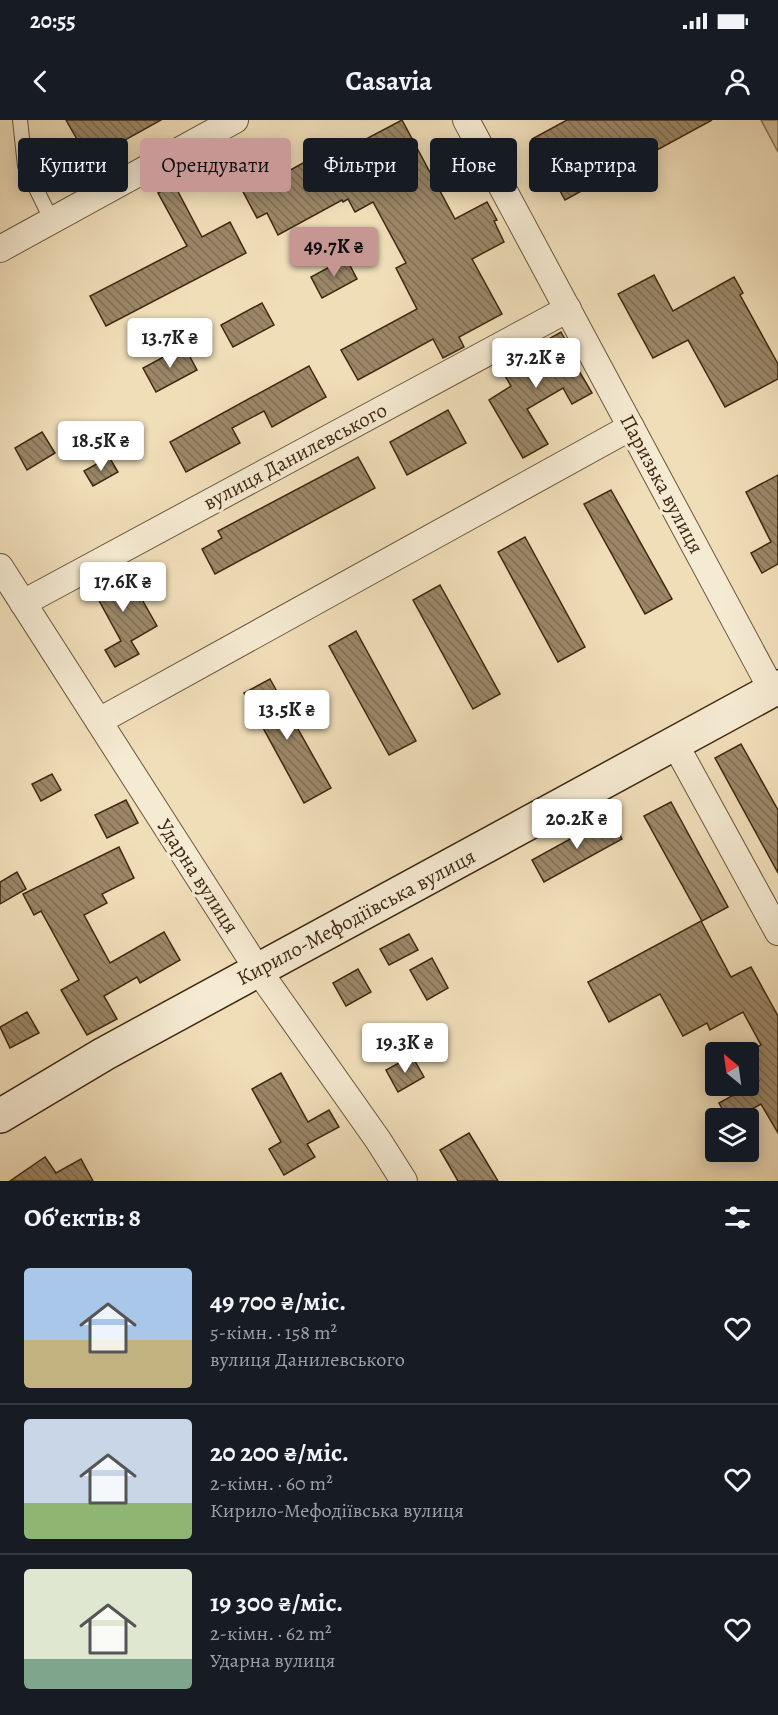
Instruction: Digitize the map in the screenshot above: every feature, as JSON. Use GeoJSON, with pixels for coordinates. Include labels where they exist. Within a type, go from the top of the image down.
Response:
{"type":"FeatureCollection","features":[{"type":"Feature","properties":{"kind":"street"},"geometry":{"type":"LineString","coordinates":[[0,249],[234,120]]}},
{"type":"Feature","properties":{"kind":"street","name":"Паризька вулиця"},"geometry":{"type":"LineString","coordinates":[[466,120],[775,689]]}},
{"type":"Feature","properties":{"kind":"street","name":"вулиця Данилевського"},"geometry":{"type":"LineString","coordinates":[[23,603],[568,309]]}},
{"type":"Feature","properties":{"kind":"street"},"geometry":{"type":"LineString","coordinates":[[99,721],[631,427]]}},
{"type":"Feature","properties":{"kind":"street","name":"Ударна вулиця"},"geometry":{"type":"LineString","coordinates":[[0,567],[258,970],[378,1140],[404,1181]]}},
{"type":"Feature","properties":{"kind":"street","name":"Кирило-Мефодіївська вулиця"},"geometry":{"type":"LineString","coordinates":[[0,1116],[104,1054],[775,689]]}},
{"type":"Feature","properties":{"kind":"street"},"geometry":{"type":"LineString","coordinates":[[675,744],[778,932]]}},
{"type":"Feature","properties":{"kind":"lane"},"geometry":{"type":"LineString","coordinates":[[20,120],[25,166],[52,221]]}},
{"type":"Feature","properties":{"kind":"shaded area"},"geometry":{"type":"Polygon","coordinates":[[[761,120],[778,120],[778,152],[761,120]]]}},
{"type":"Feature","properties":{"kind":"building"},"geometry":{"type":"Polygon","coordinates":[[[66,120],[161,120],[128,138],[76,138],[66,120]]]}},
{"type":"Feature","properties":{"kind":"building"},"geometry":{"type":"Polygon","coordinates":[[[402,120],[412,138],[368,138],[402,120]]]}},
{"type":"Feature","properties":{"kind":"building"},"geometry":{"type":"Polygon","coordinates":[[[567,120],[712,120],[658,149],[658,138],[534,138],[567,120]]]}},
{"type":"Feature","properties":{"kind":"building"},"geometry":{"type":"Polygon","coordinates":[[[418,150],[430,172],[430,192],[441,192],[455,219],[487,202],[497,220],[494,221],[504,242],[472,259],[502,314],[459,337],[464,347],[443,358],[433,339],[358,380],[341,350],[417,309],[396,268],[406,263],[373,202],[355,212],[348,199],[343,202],[342,200],[278,235],[267,213],[257,218],[243,192],[291,192],[291,170],[303,163],[303,192],[418,192],[418,150]]]}},
{"type":"Feature","properties":{"kind":"building"},"geometry":{"type":"Polygon","coordinates":[[[178,192],[202,237],[230,222],[246,253],[106,326],[90,296],[187,246],[158,193],[178,192]]]}},
{"type":"Feature","properties":{"kind":"building"},"geometry":{"type":"Polygon","coordinates":[[[561,192],[580,192],[565,200],[561,192]]]}},
{"type":"Feature","properties":{"kind":"building"},"geometry":{"type":"Polygon","coordinates":[[[346,258],[357,279],[322,298],[311,277],[346,258]]]}},
{"type":"Feature","properties":{"kind":"building"},"geometry":{"type":"Polygon","coordinates":[[[654,275],[673,311],[734,277],[743,293],[740,295],[778,364],[778,379],[725,407],[688,340],[653,358],[618,294],[654,275]]]}},
{"type":"Feature","properties":{"kind":"building"},"geometry":{"type":"Polygon","coordinates":[[[262,303],[274,325],[233,347],[221,325],[262,303]]]}},
{"type":"Feature","properties":{"kind":"building"},"geometry":{"type":"Polygon","coordinates":[[[561,332],[575,358],[572,359],[592,393],[572,404],[563,388],[527,409],[548,444],[523,458],[489,400],[511,386],[498,364],[525,349],[526,352],[561,332]]]}},
{"type":"Feature","properties":{"kind":"building"},"geometry":{"type":"Polygon","coordinates":[[[184,346],[197,370],[156,392],[143,368],[184,346]]]}},
{"type":"Feature","properties":{"kind":"building"},"geometry":{"type":"Polygon","coordinates":[[[309,366],[326,397],[272,427],[264,411],[232,428],[240,443],[186,472],[170,442],[309,366]]]}},
{"type":"Feature","properties":{"kind":"building"},"geometry":{"type":"Polygon","coordinates":[[[448,410],[466,443],[407,475],[390,442],[448,410]]]}},
{"type":"Feature","properties":{"kind":"building"},"geometry":{"type":"Polygon","coordinates":[[[42,432],[55,453],[27,470],[15,448],[42,432]]]}},
{"type":"Feature","properties":{"kind":"building"},"geometry":{"type":"Polygon","coordinates":[[[109,457],[118,472],[93,486],[84,471],[109,457]]]}},
{"type":"Feature","properties":{"kind":"building"},"geometry":{"type":"Polygon","coordinates":[[[358,457],[375,488],[215,574],[202,549],[222,538],[218,531],[358,457]]]}},
{"type":"Feature","properties":{"kind":"building"},"geometry":{"type":"Polygon","coordinates":[[[778,475],[778,564],[762,573],[751,553],[771,542],[746,492],[778,475]]]}},
{"type":"Feature","properties":{"kind":"building"},"geometry":{"type":"Polygon","coordinates":[[[611,490],[672,599],[645,614],[584,504],[611,490]]]}},
{"type":"Feature","properties":{"kind":"building"},"geometry":{"type":"Polygon","coordinates":[[[525,537],[585,647],[558,662],[498,552],[525,537]]]}},
{"type":"Feature","properties":{"kind":"building"},"geometry":{"type":"Polygon","coordinates":[[[123,566],[157,626],[131,641],[139,654],[115,667],[105,650],[121,641],[90,584],[123,566]]]}},
{"type":"Feature","properties":{"kind":"building"},"geometry":{"type":"Polygon","coordinates":[[[440,585],[500,694],[473,709],[413,600],[440,585]]]}},
{"type":"Feature","properties":{"kind":"building"},"geometry":{"type":"Polygon","coordinates":[[[356,631],[416,741],[389,755],[329,646],[356,631]]]}},
{"type":"Feature","properties":{"kind":"building"},"geometry":{"type":"Polygon","coordinates":[[[270,679],[331,788],[304,803],[244,693],[270,679]]]}},
{"type":"Feature","properties":{"kind":"building"},"geometry":{"type":"Polygon","coordinates":[[[741,744],[778,810],[778,873],[715,758],[741,744]]]}},
{"type":"Feature","properties":{"kind":"building"},"geometry":{"type":"Polygon","coordinates":[[[52,774],[61,790],[41,801],[32,784],[52,774]]]}},
{"type":"Feature","properties":{"kind":"building"},"geometry":{"type":"Polygon","coordinates":[[[126,800],[138,823],[107,838],[95,815],[126,800]]]}},
{"type":"Feature","properties":{"kind":"building"},"geometry":{"type":"Polygon","coordinates":[[[671,802],[728,907],[702,921],[644,816],[671,802]]]}},
{"type":"Feature","properties":{"kind":"building"},"geometry":{"type":"Polygon","coordinates":[[[610,817],[622,839],[544,882],[532,860],[610,817]]]}},
{"type":"Feature","properties":{"kind":"building"},"geometry":{"type":"Polygon","coordinates":[[[119,847],[134,878],[102,894],[107,903],[84,915],[110,963],[164,932],[180,960],[140,983],[137,977],[104,996],[117,1019],[87,1035],[61,990],[79,980],[41,911],[34,915],[23,894],[119,847]]]}},
{"type":"Feature","properties":{"kind":"building"},"geometry":{"type":"Polygon","coordinates":[[[17,872],[26,889],[0,904],[0,882],[17,872]]]}},
{"type":"Feature","properties":{"kind":"building"},"geometry":{"type":"Polygon","coordinates":[[[701,921],[731,977],[751,967],[778,1016],[778,1133],[761,1104],[754,1108],[722,1108],[719,1103],[732,1096],[759,1096],[759,1046],[761,1045],[743,1012],[710,1030],[707,1023],[683,1036],[660,994],[609,1022],[588,982],[701,921]]]}},
{"type":"Feature","properties":{"kind":"building"},"geometry":{"type":"Polygon","coordinates":[[[409,934],[418,950],[389,965],[380,949],[409,934]]]}},
{"type":"Feature","properties":{"kind":"building"},"geometry":{"type":"Polygon","coordinates":[[[432,958],[448,988],[427,1000],[410,970],[432,958]]]}},
{"type":"Feature","properties":{"kind":"building"},"geometry":{"type":"Polygon","coordinates":[[[358,969],[371,992],[346,1006],[333,983],[358,969]]]}},
{"type":"Feature","properties":{"kind":"building"},"geometry":{"type":"Polygon","coordinates":[[[27,1012],[39,1033],[10,1048],[0,1027],[27,1012]]]}},
{"type":"Feature","properties":{"kind":"building"},"geometry":{"type":"Polygon","coordinates":[[[412,1056],[424,1077],[398,1092],[386,1070],[412,1056]]]}},
{"type":"Feature","properties":{"kind":"building"},"geometry":{"type":"Polygon","coordinates":[[[281,1073],[308,1122],[329,1110],[339,1127],[307,1144],[315,1157],[284,1175],[269,1149],[281,1142],[252,1089],[281,1073]]]}},
{"type":"Feature","properties":{"kind":"building"},"geometry":{"type":"Polygon","coordinates":[[[469,1133],[498,1181],[458,1181],[440,1150],[469,1133]]]}},
{"type":"Feature","properties":{"kind":"building"},"geometry":{"type":"Polygon","coordinates":[[[45,1157],[56,1173],[81,1159],[93,1181],[10,1181],[45,1157]]]}}]}
